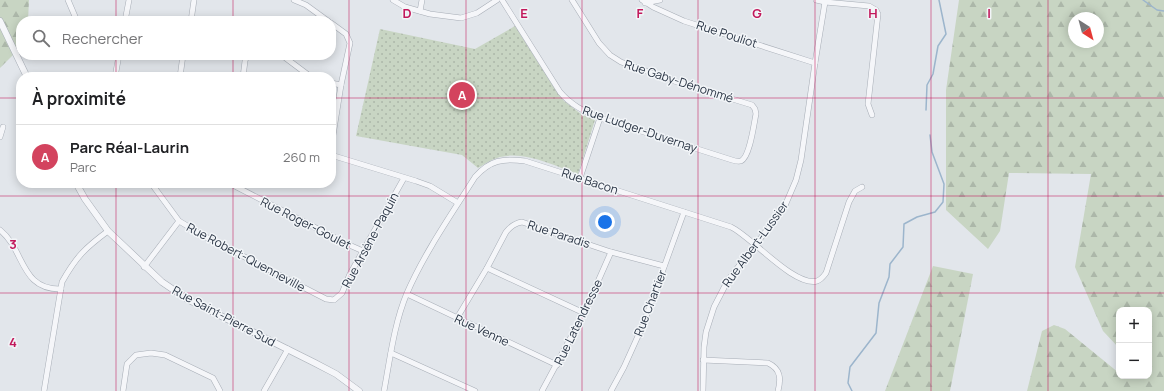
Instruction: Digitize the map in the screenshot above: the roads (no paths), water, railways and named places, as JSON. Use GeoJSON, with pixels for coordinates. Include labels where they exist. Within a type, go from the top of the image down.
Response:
{"type":"FeatureCollection","features":[{"type":"Feature","properties":{"kind":"street"},"geometry":{"type":"LineString","coordinates":[[68,0],[75,16]]}},
{"type":"Feature","properties":{"kind":"street"},"geometry":{"type":"LineString","coordinates":[[126,16],[129,0]]}},
{"type":"Feature","properties":{"kind":"street"},"geometry":{"type":"LineString","coordinates":[[192,16],[194,0]]}},
{"type":"Feature","properties":{"kind":"street"},"geometry":{"type":"LineString","coordinates":[[294,0],[306,5],[321,16]]}},
{"type":"Feature","properties":{"kind":"street"},"geometry":{"type":"LineString","coordinates":[[394,0],[405,7],[430,14],[461,18],[477,13],[497,0]]}},
{"type":"Feature","properties":{"kind":"street"},"geometry":{"type":"LineString","coordinates":[[420,11],[422,0]]}},
{"type":"Feature","properties":{"kind":"street","name":"Rue Ludger-Duvernay"},"geometry":{"type":"LineString","coordinates":[[502,0],[566,98],[580,109],[600,118],[737,161]]}},
{"type":"Feature","properties":{"kind":"street","name":"Rue Gaby-Dénommé"},"geometry":{"type":"LineString","coordinates":[[572,0],[599,43],[610,55],[621,62],[674,81],[752,105],[756,114],[749,147],[744,159],[737,161]]}},
{"type":"Feature","properties":{"kind":"street"},"geometry":{"type":"LineString","coordinates":[[644,2],[660,0]]}},
{"type":"Feature","properties":{"kind":"street"},"geometry":{"type":"LineString","coordinates":[[816,0],[869,6],[873,7],[878,14],[868,104],[872,115]]}},
{"type":"Feature","properties":{"kind":"street","name":"Rue Pouliot"},"geometry":{"type":"LineString","coordinates":[[644,2],[684,20],[815,63]]}},
{"type":"Feature","properties":{"kind":"street","name":"Rue Albert-Lussier"},"geometry":{"type":"LineString","coordinates":[[703,391],[703,360],[706,332],[714,306],[728,280],[784,208],[796,180],[801,160],[825,2]]}},
{"type":"Feature","properties":{"kind":"street"},"geometry":{"type":"LineString","coordinates":[[0,20],[16,54]]}},
{"type":"Feature","properties":{"kind":"street"},"geometry":{"type":"LineString","coordinates":[[336,27],[346,34],[350,44],[336,116]]}},
{"type":"Feature","properties":{"kind":"street"},"geometry":{"type":"LineString","coordinates":[[19,60],[25,72]]}},
{"type":"Feature","properties":{"kind":"street"},"geometry":{"type":"LineString","coordinates":[[116,72],[118,60]]}},
{"type":"Feature","properties":{"kind":"street"},"geometry":{"type":"LineString","coordinates":[[181,72],[182,60]]}},
{"type":"Feature","properties":{"kind":"street"},"geometry":{"type":"LineString","coordinates":[[244,72],[245,60]]}},
{"type":"Feature","properties":{"kind":"street"},"geometry":{"type":"LineString","coordinates":[[288,60],[304,72]]}},
{"type":"Feature","properties":{"kind":"street"},"geometry":{"type":"LineString","coordinates":[[336,84],[341,85]]}},
{"type":"Feature","properties":{"kind":"street"},"geometry":{"type":"LineString","coordinates":[[580,178],[600,118]]}},
{"type":"Feature","properties":{"kind":"street"},"geometry":{"type":"LineString","coordinates":[[0,137],[3,127]]}},
{"type":"Feature","properties":{"kind":"street"},"geometry":{"type":"LineString","coordinates":[[336,157],[430,186],[458,203]]}},
{"type":"Feature","properties":{"kind":"street","name":"Rue Bacon"},"geometry":{"type":"LineString","coordinates":[[384,391],[397,326],[407,294],[429,250],[458,203],[475,177],[480,171],[490,164],[509,159],[525,161],[732,227],[799,278],[815,282],[822,279],[826,273],[849,202],[855,191],[862,187]]}},
{"type":"Feature","properties":{"kind":"street","name":"Rue Arsène-Paquin"},"geometry":{"type":"LineString","coordinates":[[334,300],[342,293],[350,274],[404,178]]}},
{"type":"Feature","properties":{"kind":"street","name":"Rue Saint-Pierre Sud"},"geometry":{"type":"LineString","coordinates":[[79,188],[108,231],[162,282],[187,299],[336,374],[359,391]]}},
{"type":"Feature","properties":{"kind":"street","name":"Rue Robert-Quenneville"},"geometry":{"type":"LineString","coordinates":[[155,188],[179,221],[206,237],[326,300],[334,300]]}},
{"type":"Feature","properties":{"kind":"street","name":"Rue Roger-Goulet"},"geometry":{"type":"LineString","coordinates":[[239,188],[363,251]]}},
{"type":"Feature","properties":{"kind":"street","name":"Rue Chartier"},"geometry":{"type":"LineString","coordinates":[[611,391],[644,325],[684,212]]}},
{"type":"Feature","properties":{"kind":"street"},"geometry":{"type":"LineString","coordinates":[[144,266],[179,221]]}},
{"type":"Feature","properties":{"kind":"street","name":"Rue Paradis"},"geometry":{"type":"LineString","coordinates":[[457,318],[487,268],[506,232],[517,223],[522,222],[611,252],[664,266]]}},
{"type":"Feature","properties":{"kind":"street"},"geometry":{"type":"LineString","coordinates":[[0,230],[10,242],[33,281],[46,288],[61,289]]}},
{"type":"Feature","properties":{"kind":"street"},"geometry":{"type":"LineString","coordinates":[[44,391],[62,282],[70,267],[80,254],[108,231]]}},
{"type":"Feature","properties":{"kind":"street","name":"Rue Latendresse"},"geometry":{"type":"LineString","coordinates":[[542,391],[584,313],[611,252]]}},
{"type":"Feature","properties":{"kind":"street"},"geometry":{"type":"LineString","coordinates":[[487,268],[584,313]]}},
{"type":"Feature","properties":{"kind":"street","name":"Rue Venne"},"geometry":{"type":"LineString","coordinates":[[407,294],[557,365]]}},
{"type":"Feature","properties":{"kind":"street"},"geometry":{"type":"LineString","coordinates":[[264,391],[288,349]]}},
{"type":"Feature","properties":{"kind":"street"},"geometry":{"type":"LineString","coordinates":[[123,391],[127,364],[136,355],[151,353],[165,355],[213,378],[220,391]]}},
{"type":"Feature","properties":{"kind":"street"},"geometry":{"type":"LineString","coordinates":[[391,353],[475,391]]}},
{"type":"Feature","properties":{"kind":"street"},"geometry":{"type":"LineString","coordinates":[[703,360],[768,364],[773,366],[779,375],[780,381],[778,391]]}},
{"type":"Feature","properties":{"kind":"waterway"},"geometry":{"type":"LineString","coordinates":[[926,110],[927,85],[933,74],[938,46],[946,34],[939,0]]}},
{"type":"Feature","properties":{"kind":"waterway"},"geometry":{"type":"LineString","coordinates":[[1143,0],[1157,10],[1164,11]]}},
{"type":"Feature","properties":{"kind":"waterway"},"geometry":{"type":"LineString","coordinates":[[852,391],[848,383],[850,367],[876,333],[879,303],[889,277],[890,264],[903,247],[904,224],[917,217],[935,212],[943,202],[944,184],[932,152],[930,135]]}},
{"type":"Feature","properties":{"kind":"place","name":"Parc Réal-Laurin"},"geometry":{"type":"Point","coordinates":[462,95]}}]}
